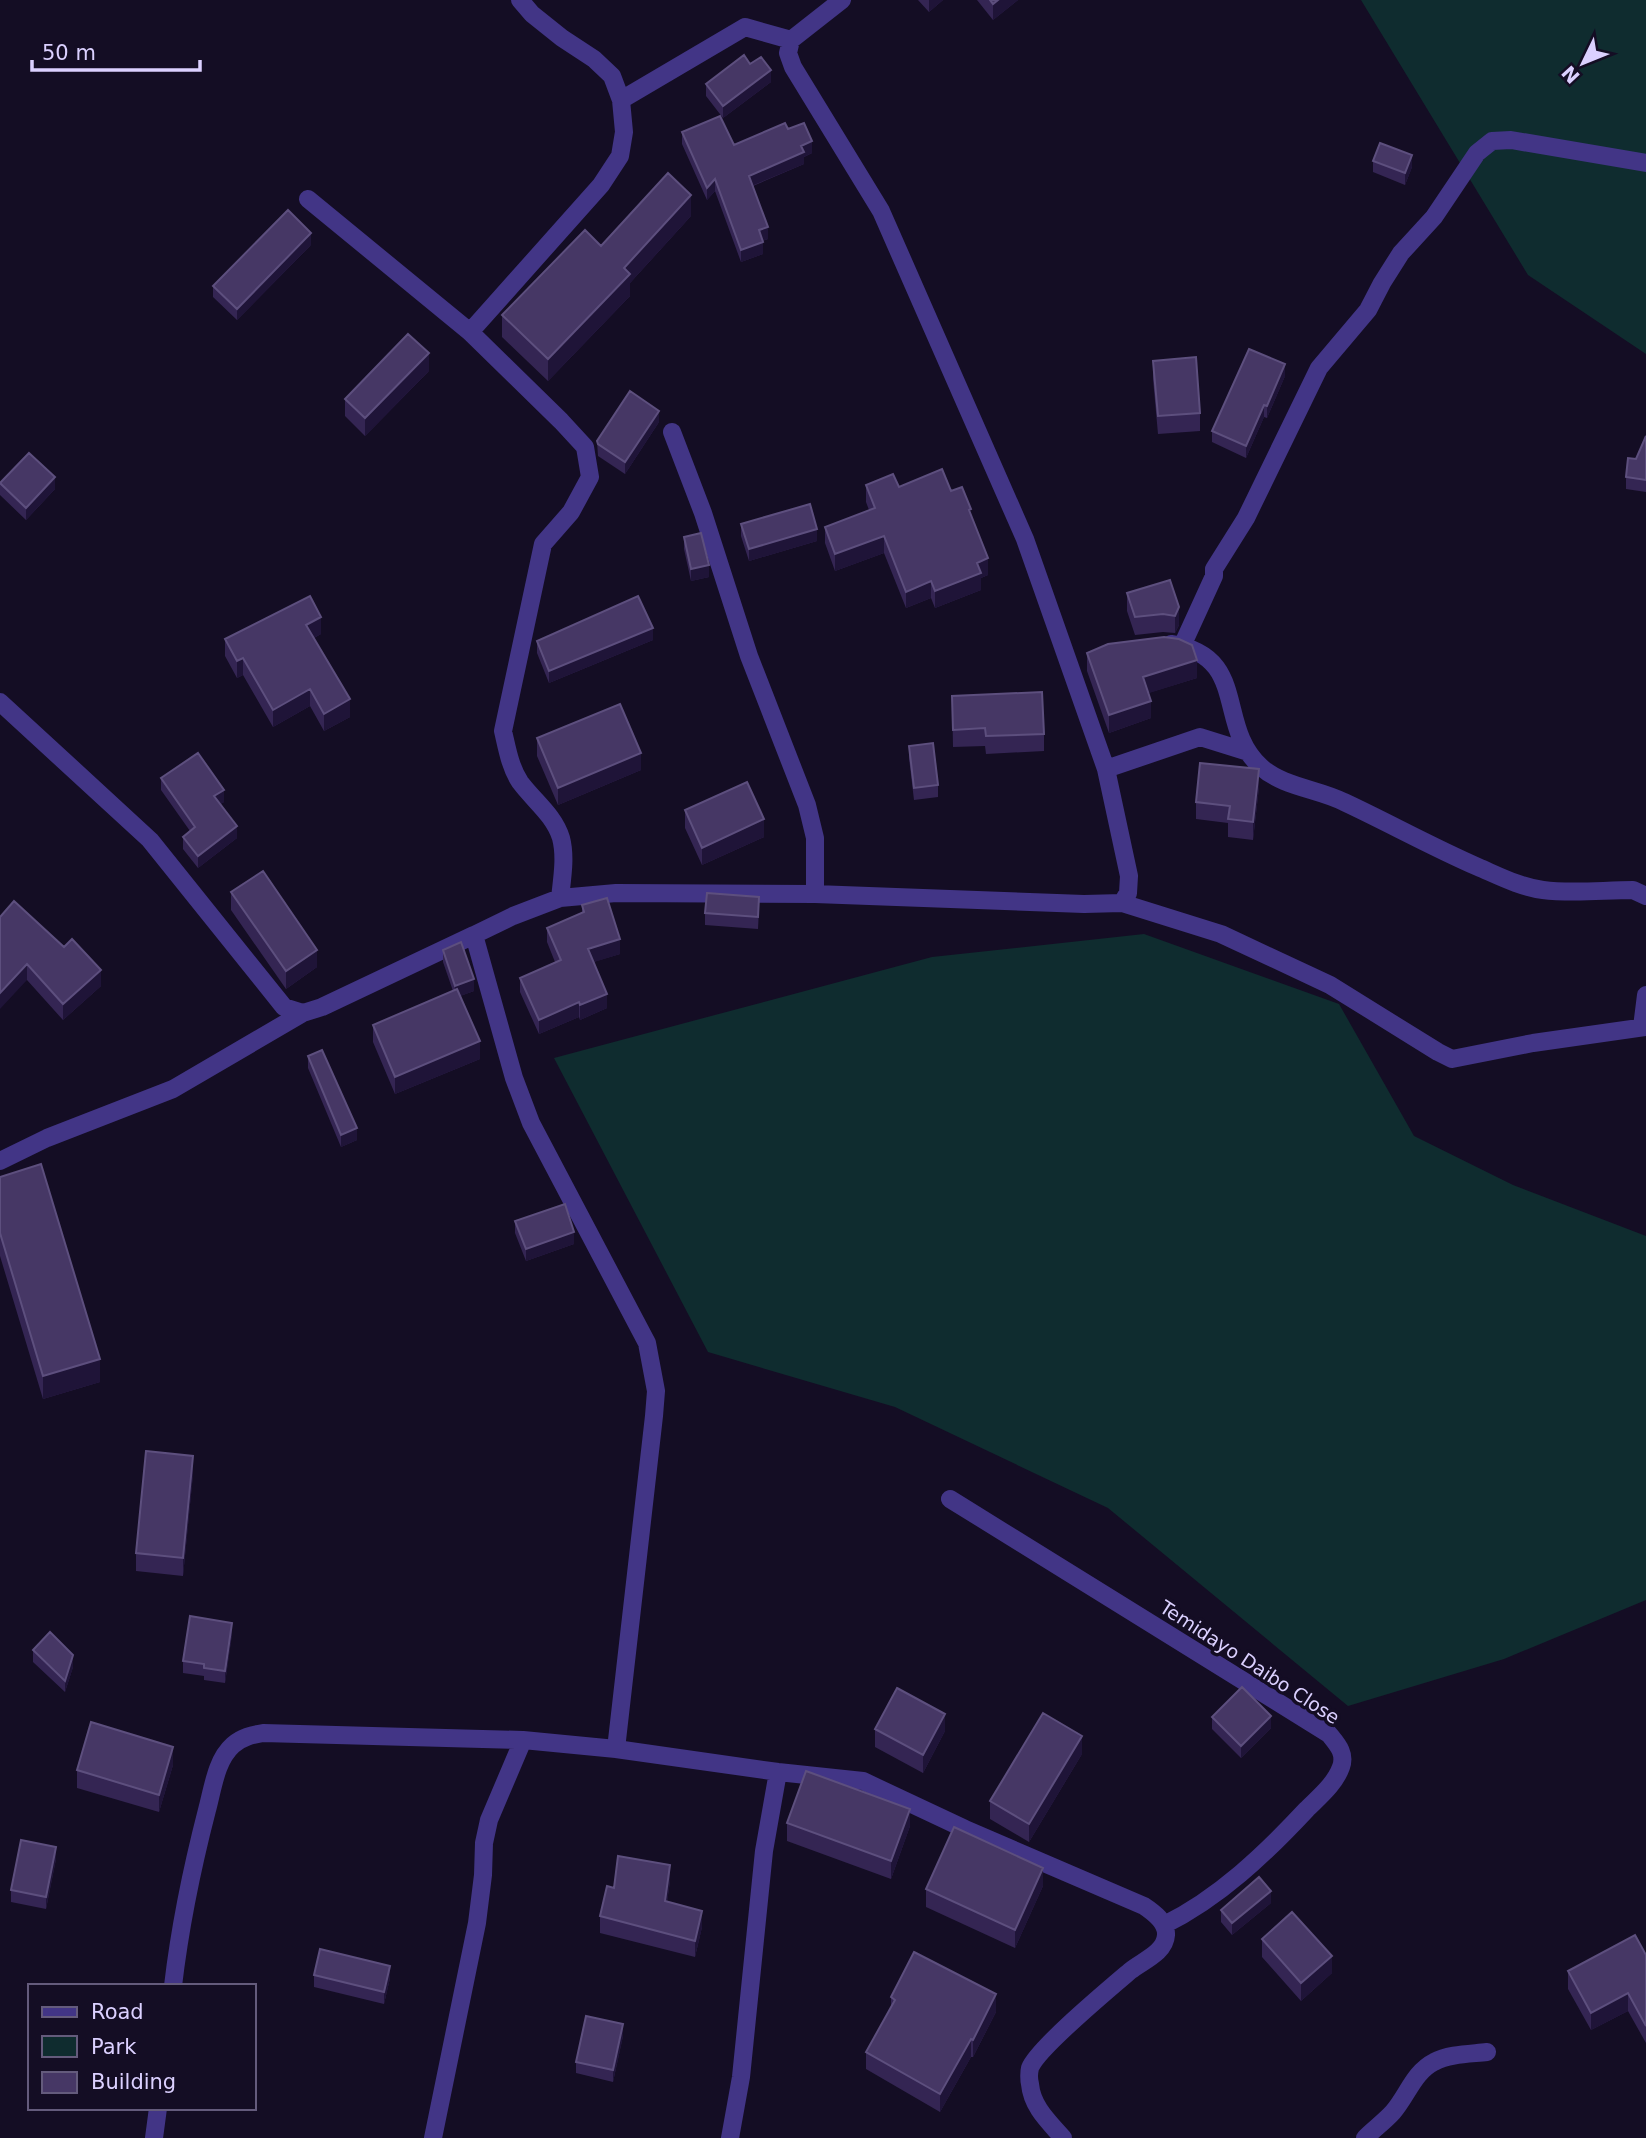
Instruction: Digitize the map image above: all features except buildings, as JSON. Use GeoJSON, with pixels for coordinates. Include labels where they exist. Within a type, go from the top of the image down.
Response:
{"type":"FeatureCollection","features":[{"type":"Feature","properties":{"kind":"street"},"geometry":{"type":"LineString","coordinates":[[470,332],[601,185],[620,156],[624,132],[621,100],[612,76],[594,59],[532,14],[520,0]]}},
{"type":"Feature","properties":{"kind":"street"},"geometry":{"type":"LineString","coordinates":[[842,0],[791,40],[788,53],[793,67],[887,224],[1025,539],[1106,769],[1129,876],[1128,893],[1122,902]]}},
{"type":"Feature","properties":{"kind":"street"},"geometry":{"type":"LineString","coordinates":[[621,100],[745,27],[791,40]]}},
{"type":"Feature","properties":{"kind":"street"},"geometry":{"type":"LineString","coordinates":[[1182,646],[1214,576],[1214,569],[1246,518],[1319,368],[1368,310],[1401,253],[1434,218],[1477,153],[1492,141],[1511,139],[1646,163]]}},
{"type":"Feature","properties":{"kind":"street"},"geometry":{"type":"LineString","coordinates":[[308,199],[470,332],[584,447],[590,477],[571,512],[543,544],[503,731],[518,779],[551,817],[561,837],[563,853],[560,898]]}},
{"type":"Feature","properties":{"kind":"street"},"geometry":{"type":"LineString","coordinates":[[672,432],[712,537],[746,646],[807,805],[816,838],[815,894]]}},
{"type":"Feature","properties":{"kind":"street"},"geometry":{"type":"LineString","coordinates":[[1150,645],[1164,643],[1182,646],[1205,656],[1225,679],[1238,734],[1262,769],[1286,781],[1342,800],[1423,843],[1515,883],[1544,890],[1633,890],[1646,896]]}},
{"type":"Feature","properties":{"kind":"street"},"geometry":{"type":"LineString","coordinates":[[1069,666],[1088,658]]}},
{"type":"Feature","properties":{"kind":"street"},"geometry":{"type":"LineString","coordinates":[[0,702],[150,840],[272,994],[284,1007],[303,1013]]}},
{"type":"Feature","properties":{"kind":"street"},"geometry":{"type":"LineString","coordinates":[[1106,769],[1200,737],[1248,752]]}},
{"type":"Feature","properties":{"kind":"street"},"geometry":{"type":"LineString","coordinates":[[0,1161],[47,1138],[173,1088],[303,1013],[322,1007],[513,916],[560,898],[616,893],[815,894],[1070,903],[1122,902],[1221,934],[1318,979],[1452,1059],[1533,1043],[1644,1027],[1646,995]]}},
{"type":"Feature","properties":{"kind":"street"},"geometry":{"type":"LineString","coordinates":[[474,935],[514,1078],[531,1123],[632,1311],[647,1343],[653,1368],[656,1391],[654,1416],[616,1749]]}},
{"type":"Feature","properties":{"kind":"street","name":"Temidayo Daibo Close"},"geometry":{"type":"LineString","coordinates":[[950,1499],[1329,1734],[1341,1749],[1342,1765],[1331,1784],[1266,1853],[1190,1912],[1164,1925]]}},
{"type":"Feature","properties":{"kind":"street"},"geometry":{"type":"LineString","coordinates":[[173,1984],[179,1936],[197,1850],[222,1760],[233,1744],[246,1736],[263,1733],[523,1740],[616,1749],[863,1781],[965,1829],[1144,1906],[1157,1915],[1164,1925],[1166,1935],[1162,1946],[1045,2047],[1030,2068],[1029,2084],[1033,2101],[1063,2138]]}},
{"type":"Feature","properties":{"kind":"street"},"geometry":{"type":"LineString","coordinates":[[433,2138],[477,1923],[484,1843],[489,1820],[523,1740]]}},
{"type":"Feature","properties":{"kind":"street"},"geometry":{"type":"LineString","coordinates":[[730,2138],[741,2077],[764,1851],[778,1772]]}},
{"type":"Feature","properties":{"kind":"street"},"geometry":{"type":"LineString","coordinates":[[1365,2138],[1394,2111],[1415,2079],[1427,2067],[1450,2057],[1487,2052]]}},
{"type":"Feature","properties":{"kind":"street"},"geometry":{"type":"LineString","coordinates":[[154,2138],[158,2110]]}},
{"type":"Feature","properties":{"kind":"green space"},"geometry":{"type":"Polygon","coordinates":[[[1361,0],[1646,0],[1646,354],[1528,275],[1361,0]]]}},
{"type":"Feature","properties":{"kind":"green space"},"geometry":{"type":"Polygon","coordinates":[[[1144,934],[1339,1004],[1414,1136],[1513,1185],[1646,1236],[1646,1600],[1504,1659],[1348,1706],[1108,1508],[895,1407],[708,1352],[554,1058],[932,957],[1144,934]]]}}]}
